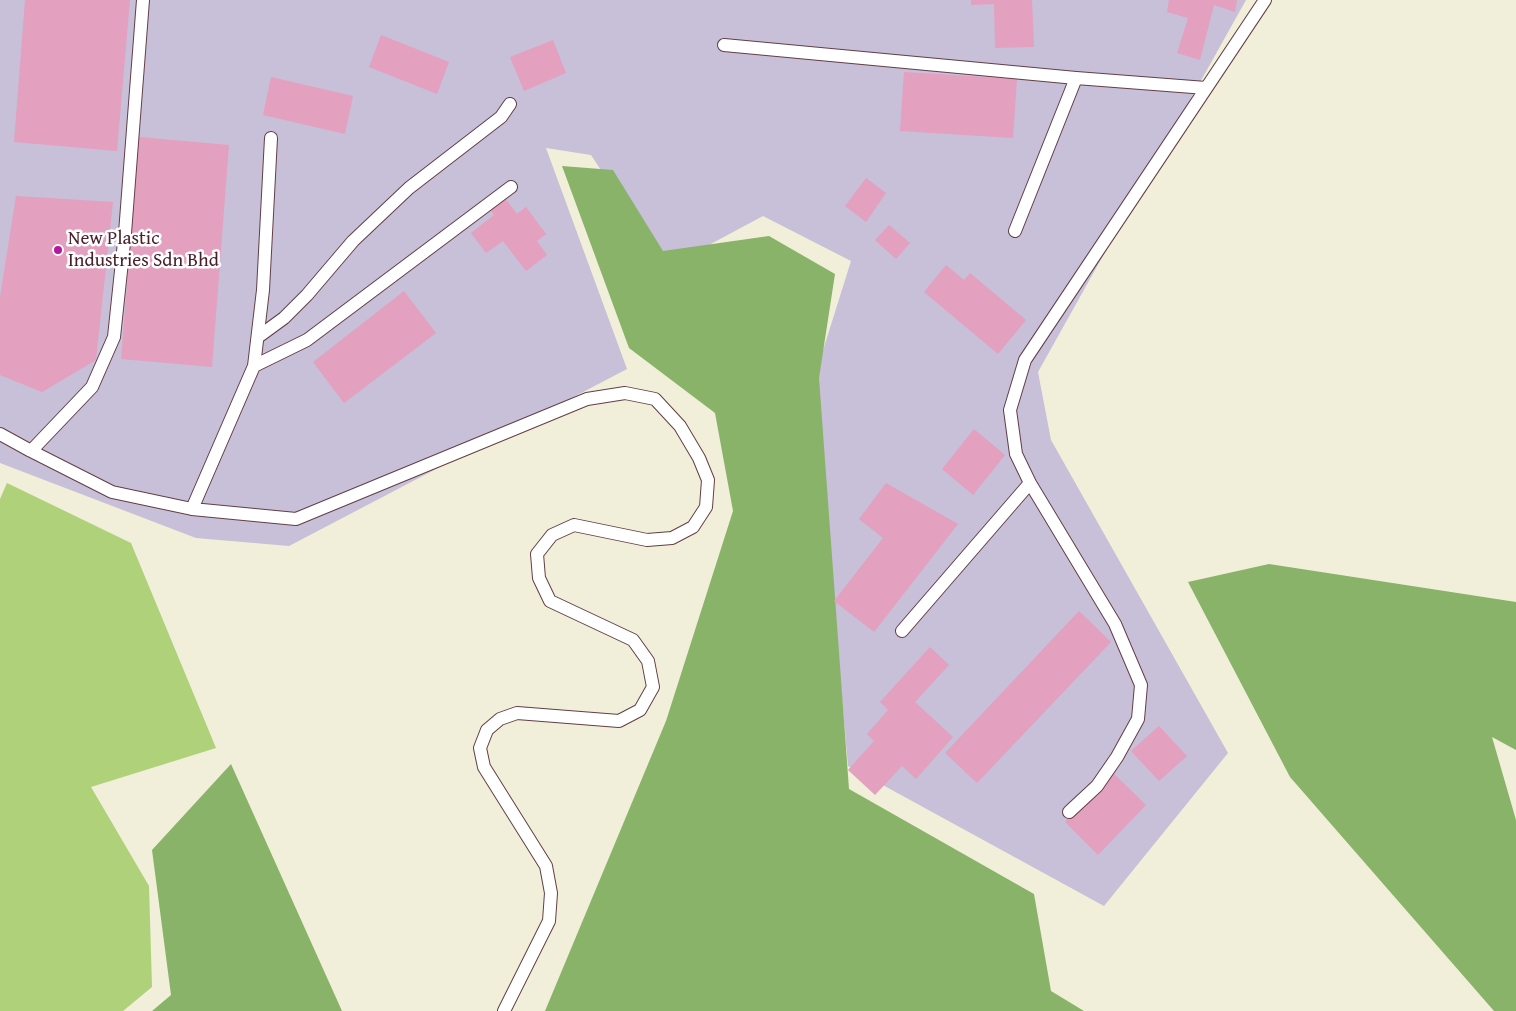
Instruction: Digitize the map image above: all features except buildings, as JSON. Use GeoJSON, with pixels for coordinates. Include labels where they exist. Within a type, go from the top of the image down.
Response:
{"type":"FeatureCollection","features":[{"type":"Feature","properties":{"kind":"lane"},"geometry":{"type":"LineString","coordinates":[[31,451],[92,387],[114,338],[125,233],[143,0]]}},
{"type":"Feature","properties":{"kind":"lane"},"geometry":{"type":"LineString","coordinates":[[1069,812],[1097,786],[1117,757],[1138,719],[1141,686],[1115,624],[1030,483],[1016,454],[1010,410],[1025,360],[1265,0]]}},
{"type":"Feature","properties":{"kind":"lane"},"geometry":{"type":"LineString","coordinates":[[724,44],[1076,78],[1206,88]]}},
{"type":"Feature","properties":{"kind":"lane"},"geometry":{"type":"LineString","coordinates":[[1015,231],[1076,78]]}},
{"type":"Feature","properties":{"kind":"lane"},"geometry":{"type":"LineString","coordinates":[[258,337],[284,318],[308,295],[353,241],[409,188],[501,117],[510,104]]}},
{"type":"Feature","properties":{"kind":"lane"},"geometry":{"type":"LineString","coordinates":[[192,509],[254,366],[264,290],[270,138]]}},
{"type":"Feature","properties":{"kind":"lane"},"geometry":{"type":"LineString","coordinates":[[254,366],[307,340],[511,187]]}},
{"type":"Feature","properties":{"kind":"lane"},"geometry":{"type":"LineString","coordinates":[[1,438],[112,492],[192,509],[296,519],[587,399],[625,393],[655,399],[680,426],[699,458],[708,480],[706,507],[693,527],[672,538],[647,540],[574,525],[552,535],[537,554],[539,578],[550,601],[634,640],[648,661],[653,687],[640,710],[619,720],[517,713],[500,719],[487,730],[480,748],[484,767],[546,866],[551,893],[549,921],[504,1011]]}},
{"type":"Feature","properties":{"kind":"lane"},"geometry":{"type":"LineString","coordinates":[[902,632],[1030,483]]}},
{"type":"Feature","properties":{"kind":"shaded area"},"geometry":{"type":"Polygon","coordinates":[[[0,0],[1246,0],[1038,372],[1051,440],[1228,753],[1104,906],[848,766],[814,379],[851,261],[763,216],[666,268],[591,155],[546,148],[627,369],[289,546],[196,538],[0,463],[0,0]]]}},
{"type":"Feature","properties":{"kind":"green space"},"geometry":{"type":"Polygon","coordinates":[[[562,166],[613,170],[663,251],[769,236],[835,274],[819,378],[849,789],[1034,894],[1051,991],[1084,1011],[545,1011],[666,721],[733,511],[715,413],[629,348],[562,166]]]}},
{"type":"Feature","properties":{"kind":"green space"},"geometry":{"type":"Polygon","coordinates":[[[7,483],[131,543],[216,748],[91,787],[149,886],[152,987],[123,1011],[0,1011],[0,499],[7,483]]]}},
{"type":"Feature","properties":{"kind":"green space"},"geometry":{"type":"Polygon","coordinates":[[[1269,564],[1516,602],[1516,750],[1492,737],[1516,820],[1516,1011],[1494,1011],[1290,777],[1188,582],[1269,564]]]}},
{"type":"Feature","properties":{"kind":"green space"},"geometry":{"type":"Polygon","coordinates":[[[231,764],[342,1011],[152,1011],[171,995],[152,850],[231,764]]]}},
{"type":"Feature","properties":{"kind":"place","name":"New Plastic Industries Sdn Bhd"},"geometry":{"type":"Point","coordinates":[58,250]}}]}
